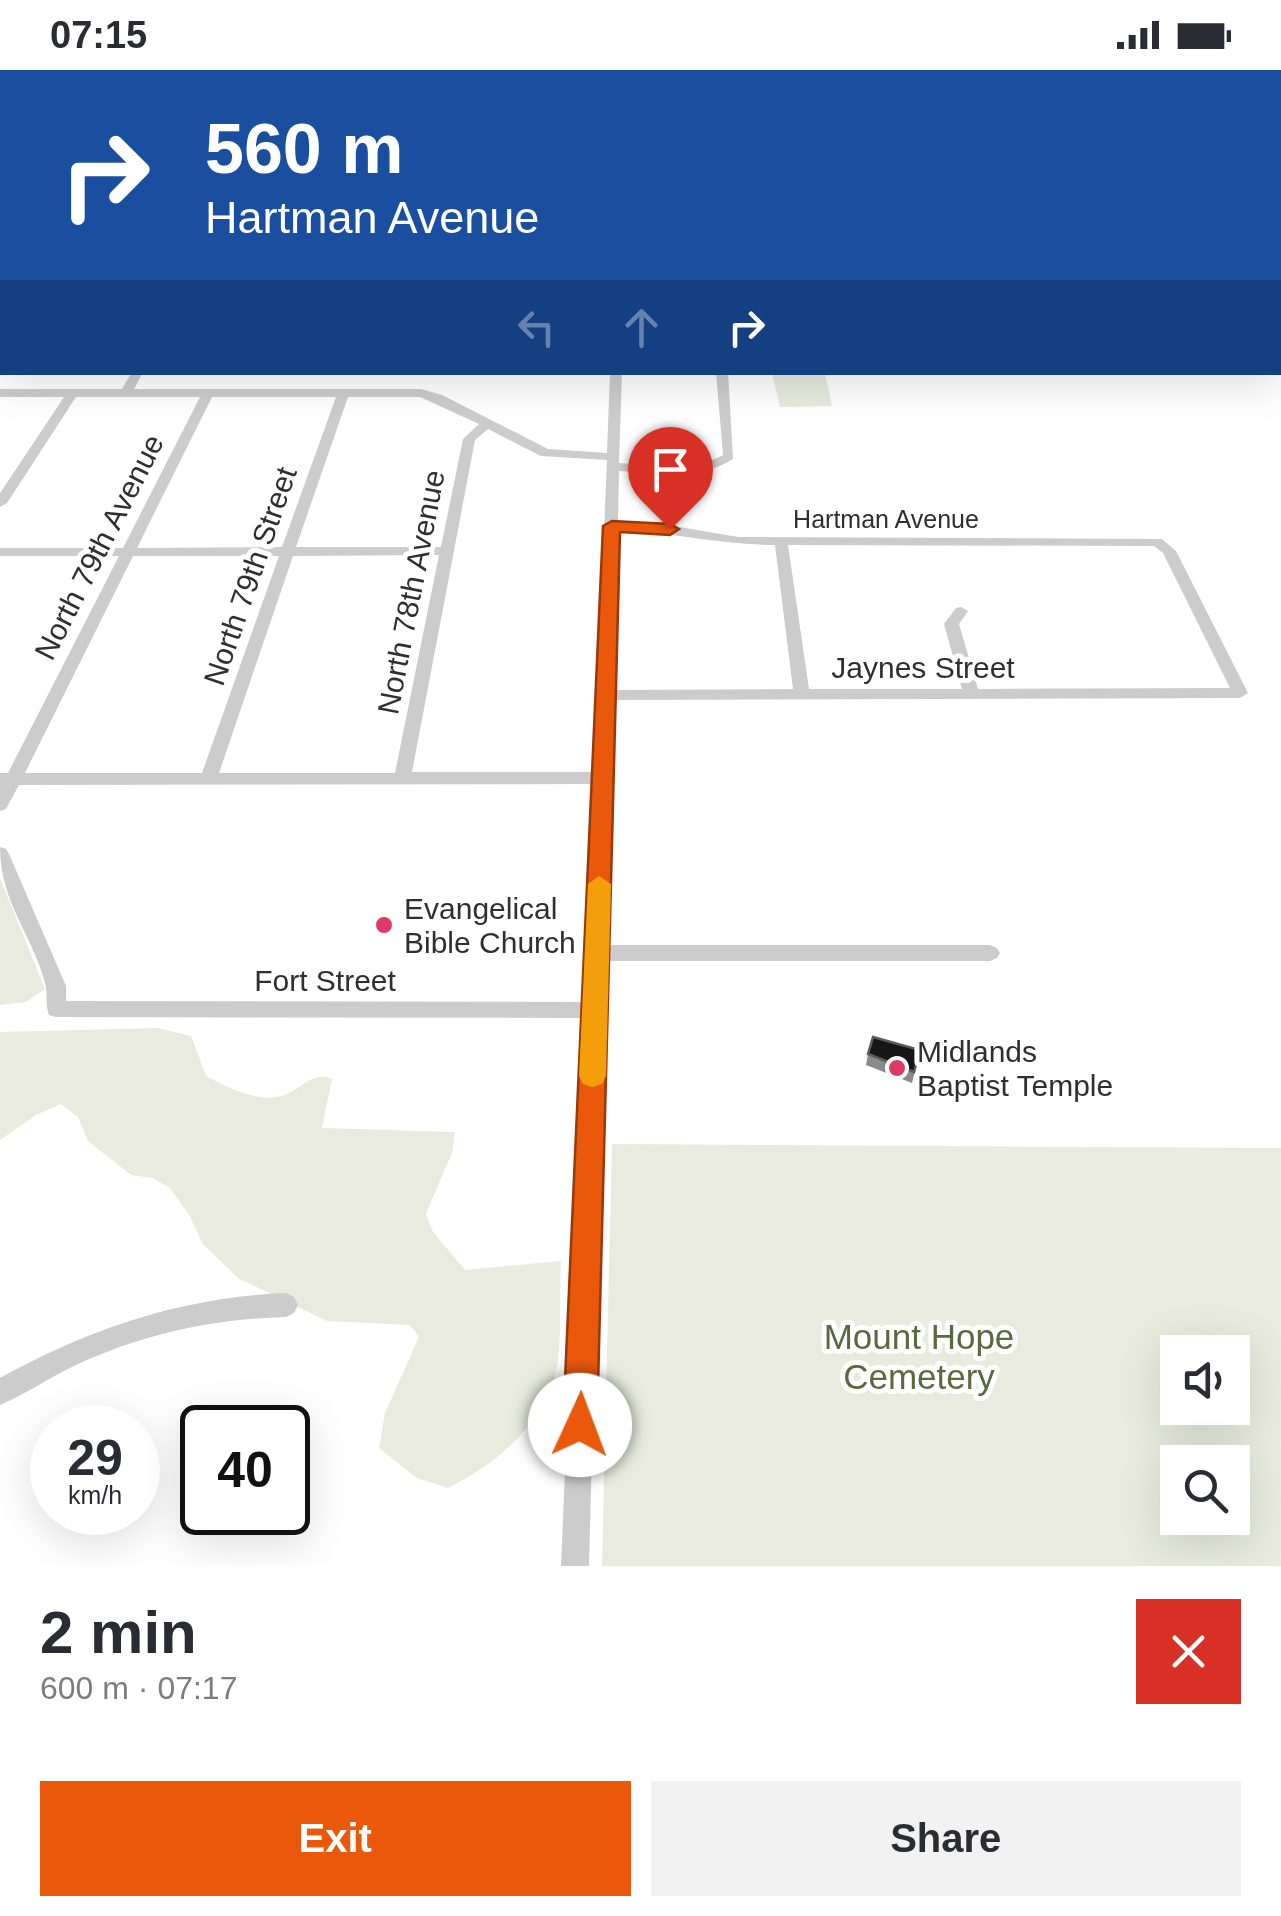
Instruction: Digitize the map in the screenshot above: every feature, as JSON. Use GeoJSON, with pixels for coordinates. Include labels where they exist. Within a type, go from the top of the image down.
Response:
{"type":"FeatureCollection","features":[{"type":"Feature","properties":{"kind":"street"},"geometry":{"type":"LineString","coordinates":[[126,393],[136,375]]}},
{"type":"Feature","properties":{"kind":"street"},"geometry":{"type":"LineString","coordinates":[[575,1566],[616,375]]}},
{"type":"Feature","properties":{"kind":"street"},"geometry":{"type":"LineString","coordinates":[[0,393],[429,395],[545,453],[698,468],[720,464],[729,456],[722,375]]}},
{"type":"Feature","properties":{"kind":"street"},"geometry":{"type":"LineString","coordinates":[[0,502],[72,393]]}},
{"type":"Feature","properties":{"kind":"street","name":"North 79th Avenue"},"geometry":{"type":"LineString","coordinates":[[0,805],[6,779],[208,393]]}},
{"type":"Feature","properties":{"kind":"street","name":"North 79th Street"},"geometry":{"type":"LineString","coordinates":[[209,778],[343,393]]}},
{"type":"Feature","properties":{"kind":"street","name":"North 78th Avenue"},"geometry":{"type":"LineString","coordinates":[[404,778],[469,439],[486,424]]}},
{"type":"Feature","properties":{"kind":"street","name":"Hartman Avenue"},"geometry":{"type":"LineString","coordinates":[[612,526],[662,528],[716,540],[1162,544],[1240,693]]}},
{"type":"Feature","properties":{"kind":"street"},"geometry":{"type":"LineString","coordinates":[[781,542],[802,695]]}},
{"type":"Feature","properties":{"kind":"street"},"geometry":{"type":"LineString","coordinates":[[0,552],[446,551]]}},
{"type":"Feature","properties":{"kind":"street"},"geometry":{"type":"LineString","coordinates":[[962,611],[952,624],[972,695]]}},
{"type":"Feature","properties":{"kind":"street","name":"Jaynes Street"},"geometry":{"type":"LineString","coordinates":[[606,695],[1240,693]]}},
{"type":"Feature","properties":{"kind":"street"},"geometry":{"type":"LineString","coordinates":[[6,779],[603,778]]}},
{"type":"Feature","properties":{"kind":"street","name":"Fort Street"},"geometry":{"type":"LineString","coordinates":[[0,854],[56,986],[56,1009],[594,1010]]}},
{"type":"Feature","properties":{"kind":"street"},"geometry":{"type":"LineString","coordinates":[[597,953],[990,953]]}},
{"type":"Feature","properties":{"kind":"street"},"geometry":{"type":"LineString","coordinates":[[0,1392],[55,1360],[146,1326],[230,1306],[286,1305]]}},
{"type":"Feature","properties":{"kind":"green space"},"geometry":{"type":"Polygon","coordinates":[[[772,375],[825,375],[832,406],[780,407],[772,375]]]}},
{"type":"Feature","properties":{"kind":"green space"},"geometry":{"type":"Polygon","coordinates":[[[0,878],[45,989],[26,1002],[0,1005],[0,878]]]}},
{"type":"Feature","properties":{"kind":"green space"},"geometry":{"type":"Polygon","coordinates":[[[158,1028],[191,1036],[206,1076],[243,1093],[273,1098],[318,1077],[332,1079],[322,1128],[455,1132],[453,1150],[426,1214],[433,1232],[465,1270],[561,1261],[560,1338],[554,1379],[536,1415],[498,1457],[448,1488],[417,1478],[379,1448],[385,1413],[419,1337],[410,1325],[327,1321],[238,1278],[202,1243],[190,1216],[170,1188],[153,1178],[131,1175],[88,1141],[78,1117],[61,1104],[36,1115],[0,1140],[0,1032],[158,1028]]]}},
{"type":"Feature","properties":{"kind":"green space","name":"Mount Hope Cemetery"},"geometry":{"type":"Polygon","coordinates":[[[612,1144],[1281,1148],[1281,1566],[602,1566],[612,1144]]]}},
{"type":"Feature","properties":{"kind":"building"},"geometry":{"type":"Polygon","coordinates":[[[873,1037],[920,1050],[914,1072],[868,1054],[873,1037]]]}},
{"type":"Feature","properties":{"kind":"slow traffic"},"geometry":{"type":"LineString","coordinates":[[592,1076],[599,884]]}},
{"type":"Feature","properties":{"kind":"place","name":"Evangelical Bible Church"},"geometry":{"type":"Point","coordinates":[384,925]}},
{"type":"Feature","properties":{"kind":"place","name":"Midlands Baptist Temple"},"geometry":{"type":"Point","coordinates":[897,1068]}},
{"type":"Feature","properties":{"kind":"route"},"geometry":{"type":"LineString","coordinates":[[580,1425],[612,526],[670,529]]}}]}
